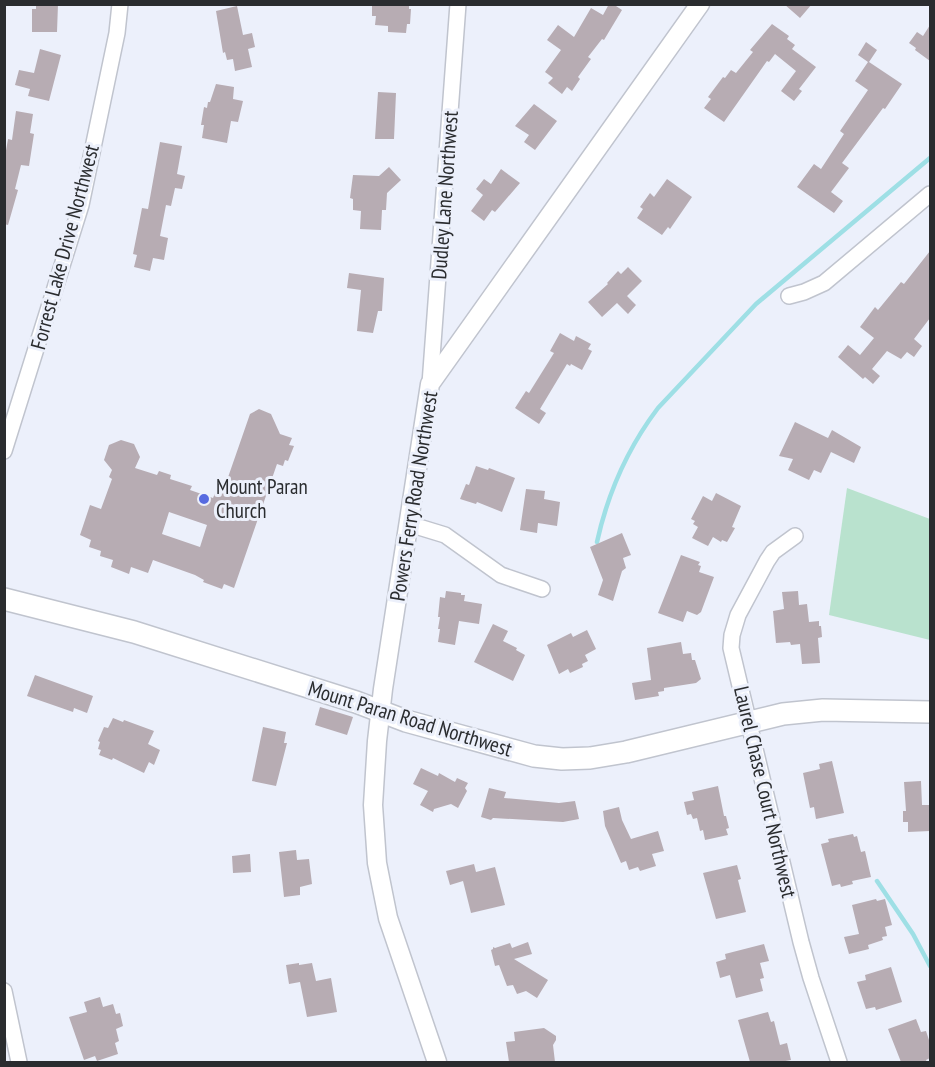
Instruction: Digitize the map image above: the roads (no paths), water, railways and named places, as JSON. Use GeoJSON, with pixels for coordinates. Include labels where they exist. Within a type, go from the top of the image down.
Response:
{"type":"FeatureCollection","features":[{"type":"Feature","properties":{"kind":"main road","name":"Mount Paran Road Northwest"},"geometry":{"type":"LineString","coordinates":[[4,599],[134,632],[406,721],[534,756],[562,759],[590,758],[626,752],[783,714],[823,710],[930,712]]}},
{"type":"Feature","properties":{"kind":"street","name":"Forrest Lake Drive Northwest"},"geometry":{"type":"LineString","coordinates":[[4,451],[81,205],[117,33],[120,4]]}},
{"type":"Feature","properties":{"kind":"street","name":"Dudley Lane Northwest"},"geometry":{"type":"LineString","coordinates":[[430,384],[458,4]]}},
{"type":"Feature","properties":{"kind":"street","name":"Powers Ferry Road Northwest"},"geometry":{"type":"LineString","coordinates":[[437,1062],[388,918],[377,863],[373,805],[380,711],[430,384],[700,4]]}},
{"type":"Feature","properties":{"kind":"street"},"geometry":{"type":"LineString","coordinates":[[789,296],[824,283],[930,194]]}},
{"type":"Feature","properties":{"kind":"street"},"geometry":{"type":"LineString","coordinates":[[409,524],[445,535],[501,575],[542,589]]}},
{"type":"Feature","properties":{"kind":"street","name":"Laurel Chase Court Northwest"},"geometry":{"type":"LineString","coordinates":[[795,536],[773,552],[741,609],[733,629],[731,654],[801,942],[839,1062]]}},
{"type":"Feature","properties":{"kind":"street"},"geometry":{"type":"LineString","coordinates":[[4,991],[19,1062]]}},
{"type":"Feature","properties":{"kind":"waterway"},"geometry":{"type":"LineString","coordinates":[[597,542],[620,472],[637,439],[658,408],[756,304],[930,158]]}},
{"type":"Feature","properties":{"kind":"waterway"},"geometry":{"type":"LineString","coordinates":[[877,881],[913,934],[930,966]]}},
{"type":"Feature","properties":{"kind":"place","name":"Mount Paran Church"},"geometry":{"type":"Point","coordinates":[204,499]}}]}
